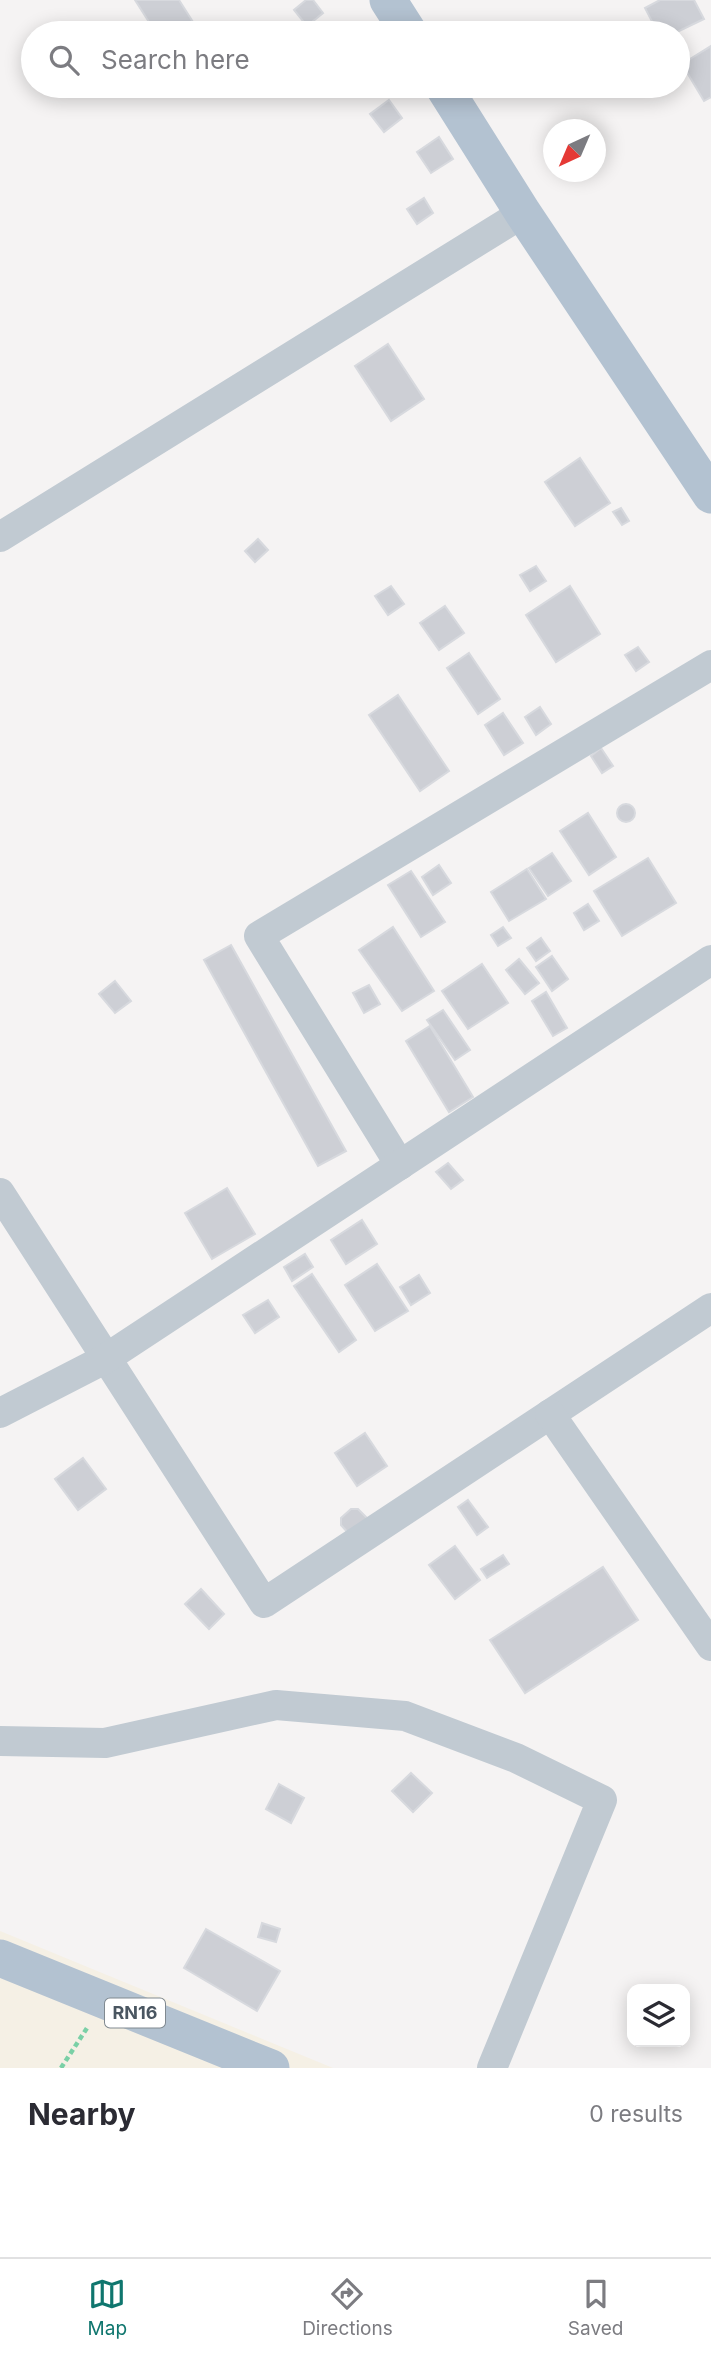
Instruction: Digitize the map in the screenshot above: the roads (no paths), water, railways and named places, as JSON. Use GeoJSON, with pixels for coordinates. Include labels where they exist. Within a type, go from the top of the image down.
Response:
{"type":"FeatureCollection","features":[{"type":"Feature","properties":{"kind":"main road"},"geometry":{"type":"LineString","coordinates":[[388,0],[401,21]]}},
{"type":"Feature","properties":{"kind":"main road"},"geometry":{"type":"LineString","coordinates":[[451,98],[523,213],[711,495]]}},
{"type":"Feature","properties":{"kind":"main road","name":"RN16"},"geometry":{"type":"LineString","coordinates":[[0,1958],[271,2068]]}},
{"type":"Feature","properties":{"kind":"street"},"geometry":{"type":"LineString","coordinates":[[0,537],[523,213]]}},
{"type":"Feature","properties":{"kind":"street"},"geometry":{"type":"LineString","coordinates":[[400,1165],[260,936],[711,666]]}},
{"type":"Feature","properties":{"kind":"street"},"geometry":{"type":"LineString","coordinates":[[0,1413],[105,1359],[711,960]]}},
{"type":"Feature","properties":{"kind":"street"},"geometry":{"type":"LineString","coordinates":[[0,1193],[264,1603],[711,1308]]}},
{"type":"Feature","properties":{"kind":"street"},"geometry":{"type":"LineString","coordinates":[[550,1414],[711,1646]]}},
{"type":"Feature","properties":{"kind":"street"},"geometry":{"type":"LineString","coordinates":[[0,1741],[105,1743],[276,1705],[405,1716],[516,1758],[602,1800],[492,2068]]}}]}
